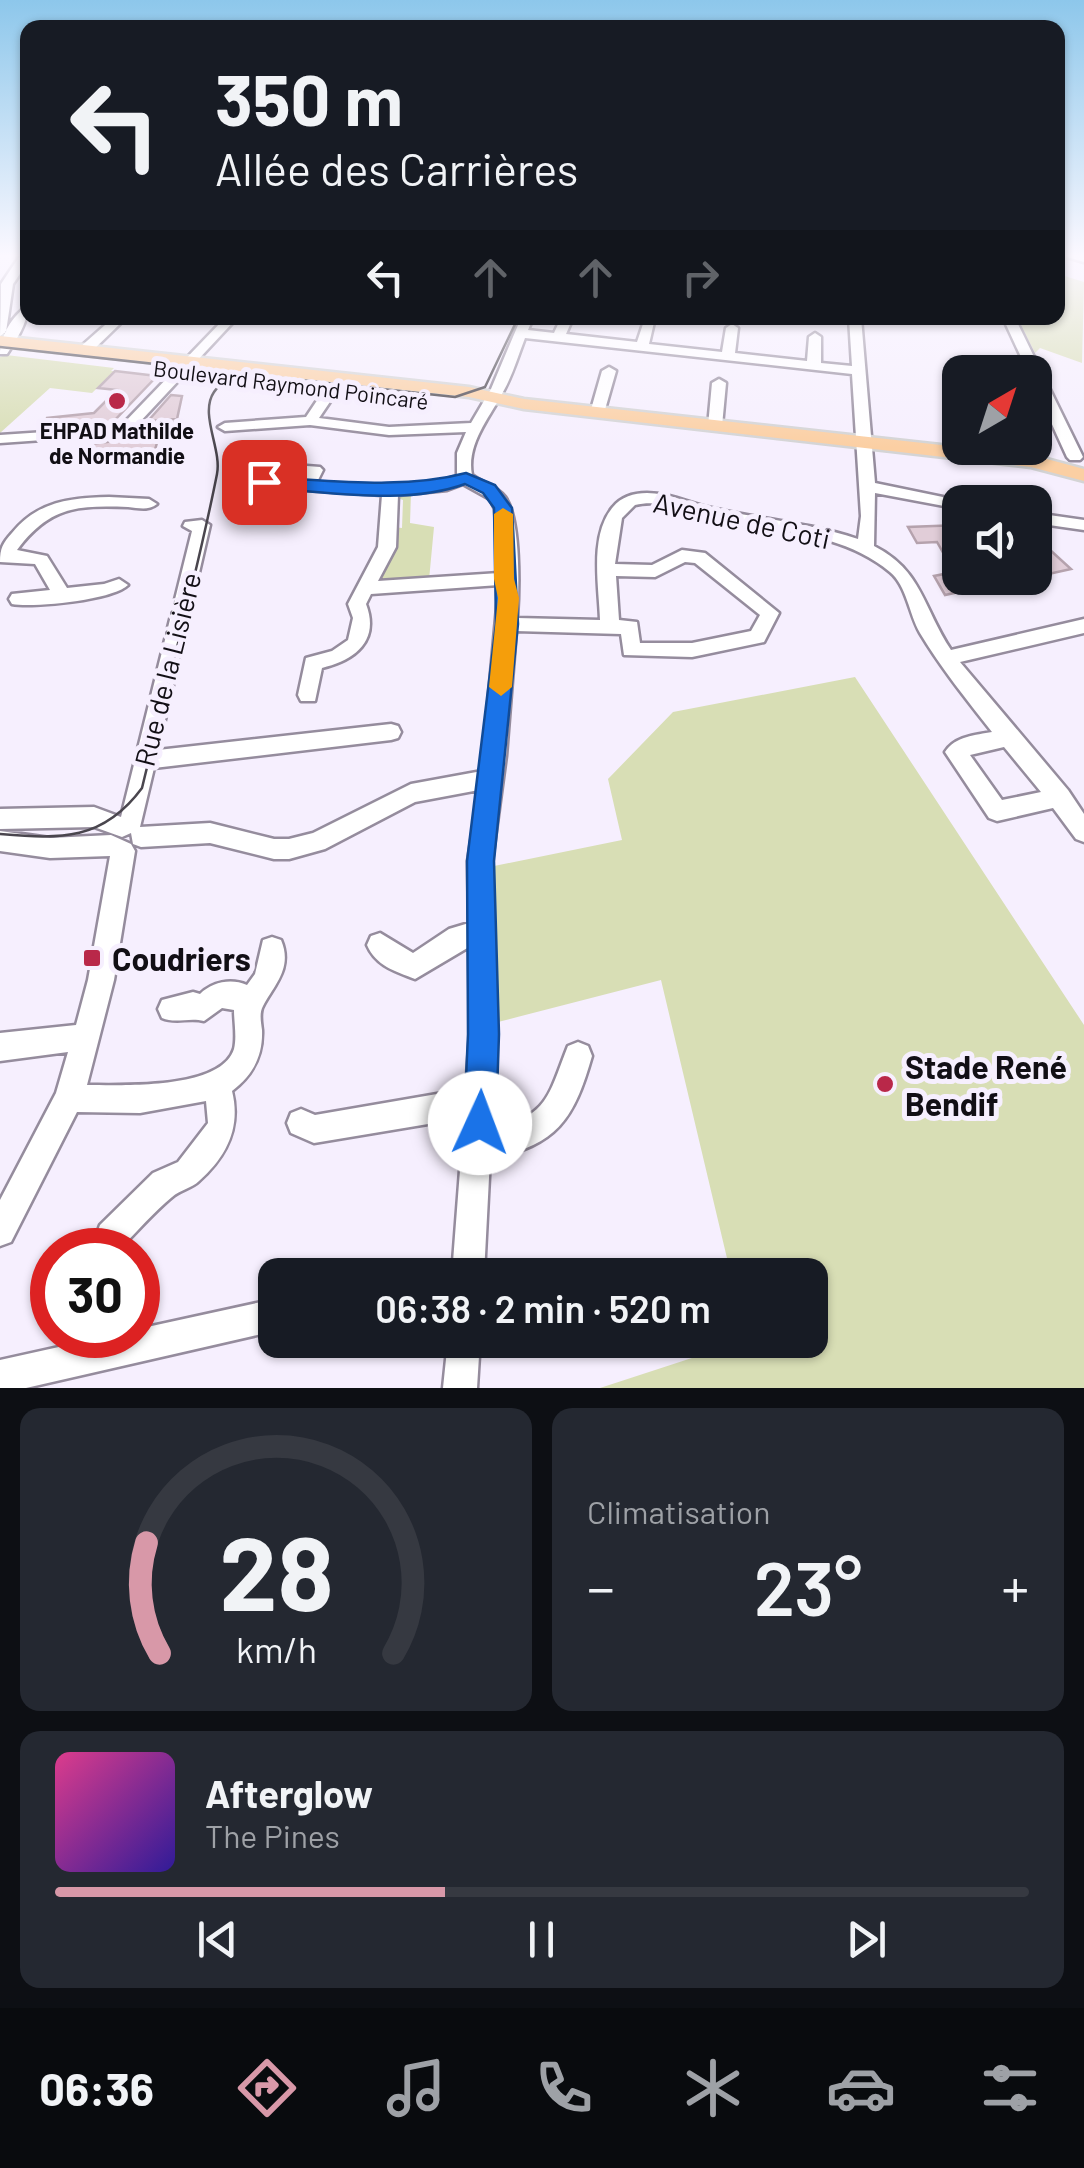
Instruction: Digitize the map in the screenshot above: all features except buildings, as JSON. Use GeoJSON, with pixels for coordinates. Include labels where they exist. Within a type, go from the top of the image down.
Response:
{"type":"FeatureCollection","features":[{"type":"Feature","properties":{"kind":"main road","name":"Boulevard Raymond Poincaré"},"geometry":{"type":"LineString","coordinates":[[2,341],[331,390],[491,401]]}},
{"type":"Feature","properties":{"kind":"main road","name":"Boulevard Raymond Poincaré"},"geometry":{"type":"LineString","coordinates":[[2,341],[185,367],[1076,464]]}},
{"type":"Feature","properties":{"kind":"street"},"geometry":{"type":"LineString","coordinates":[[2,341],[19,319]]}},
{"type":"Feature","properties":{"kind":"street"},"geometry":{"type":"LineString","coordinates":[[2,341],[20,319]]}},
{"type":"Feature","properties":{"kind":"street"},"geometry":{"type":"LineString","coordinates":[[84,351],[112,325]]}},
{"type":"Feature","properties":{"kind":"street"},"geometry":{"type":"LineString","coordinates":[[124,431],[224,325]]}},
{"type":"Feature","properties":{"kind":"street"},"geometry":{"type":"LineString","coordinates":[[466,478],[464,466],[474,427],[491,401],[524,325]]}},
{"type":"Feature","properties":{"kind":"street"},"geometry":{"type":"LineString","coordinates":[[559,337],[564,325]]}},
{"type":"Feature","properties":{"kind":"street"},"geometry":{"type":"LineString","coordinates":[[642,346],[648,325]]}},
{"type":"Feature","properties":{"kind":"street"},"geometry":{"type":"LineString","coordinates":[[856,325],[867,486],[865,550]]}},
{"type":"Feature","properties":{"kind":"street"},"geometry":{"type":"LineString","coordinates":[[1012,325],[1076,464]]}},
{"type":"Feature","properties":{"kind":"street"},"geometry":{"type":"LineString","coordinates":[[728,356],[732,328]]}},
{"type":"Feature","properties":{"kind":"street"},"geometry":{"type":"LineString","coordinates":[[520,333],[859,371]]}},
{"type":"Feature","properties":{"kind":"street"},"geometry":{"type":"LineString","coordinates":[[814,366],[815,337]]}},
{"type":"Feature","properties":{"kind":"street"},"geometry":{"type":"LineString","coordinates":[[597,413],[609,372]]}},
{"type":"Feature","properties":{"kind":"street"},"geometry":{"type":"LineString","coordinates":[[715,426],[719,383]]}},
{"type":"Feature","properties":{"kind":"street"},"geometry":{"type":"LineString","coordinates":[[310,421],[331,390]]}},
{"type":"Feature","properties":{"kind":"street"},"geometry":{"type":"LineString","coordinates":[[225,427],[310,421],[390,431],[474,427]]}},
{"type":"Feature","properties":{"kind":"street"},"geometry":{"type":"LineString","coordinates":[[0,439],[180,428]]}},
{"type":"Feature","properties":{"kind":"street"},"geometry":{"type":"LineString","coordinates":[[308,485],[390,488],[446,485],[466,478],[489,489],[503,508],[507,624],[480,861],[481,1101],[466,1258]]}},
{"type":"Feature","properties":{"kind":"street"},"geometry":{"type":"LineString","coordinates":[[867,486],[942,501]]}},
{"type":"Feature","properties":{"kind":"street"},"geometry":{"type":"LineString","coordinates":[[308,696],[313,663],[338,658],[358,643],[362,618],[357,604],[387,547],[390,488]]}},
{"type":"Feature","properties":{"kind":"street","name":"Avenue de Coti"},"geometry":{"type":"LineString","coordinates":[[610,626],[608,528],[620,508],[638,499],[664,500],[707,512],[803,527],[865,550],[897,569],[912,592],[923,623],[947,658],[1084,832]]}},
{"type":"Feature","properties":{"kind":"street"},"geometry":{"type":"LineString","coordinates":[[1,556],[30,523],[48,510],[128,502],[150,504]]}},
{"type":"Feature","properties":{"kind":"street"},"geometry":{"type":"LineString","coordinates":[[1052,520],[1084,525]]}},
{"type":"Feature","properties":{"kind":"street","name":"Rue de la Lisière"},"geometry":{"type":"LineString","coordinates":[[0,1231],[69,1098],[102,980],[125,837],[202,525],[190,526]]}},
{"type":"Feature","properties":{"kind":"street"},"geometry":{"type":"LineString","coordinates":[[1,556],[42,558],[50,564],[60,595]]}},
{"type":"Feature","properties":{"kind":"street"},"geometry":{"type":"LineString","coordinates":[[507,624],[630,626],[630,650],[692,650],[757,637],[770,613],[699,557],[682,556],[655,571],[609,570]]}},
{"type":"Feature","properties":{"kind":"street"},"geometry":{"type":"LineString","coordinates":[[365,588],[504,579]]}},
{"type":"Feature","properties":{"kind":"street"},"geometry":{"type":"LineString","coordinates":[[18,599],[106,590],[119,585]]}},
{"type":"Feature","properties":{"kind":"street"},"geometry":{"type":"LineString","coordinates":[[947,658],[1084,626]]}},
{"type":"Feature","properties":{"kind":"street"},"geometry":{"type":"LineString","coordinates":[[145,760],[391,732]]}},
{"type":"Feature","properties":{"kind":"street"},"geometry":{"type":"LineString","coordinates":[[1012,737],[968,745],[956,752],[997,811],[1060,797]]}},
{"type":"Feature","properties":{"kind":"street"},"geometry":{"type":"LineString","coordinates":[[0,841],[50,848],[125,837],[210,833],[274,850],[288,849],[317,842],[411,792],[491,778]]}},
{"type":"Feature","properties":{"kind":"street"},"geometry":{"type":"LineString","coordinates":[[0,819],[94,817],[125,837]]}},
{"type":"Feature","properties":{"kind":"street"},"geometry":{"type":"LineString","coordinates":[[380,946],[406,965],[415,966],[458,938],[481,933]]}},
{"type":"Feature","properties":{"kind":"street"},"geometry":{"type":"LineString","coordinates":[[69,1098],[142,1100],[216,1084],[238,1070],[247,1054],[247,1005],[267,980],[272,949]]}},
{"type":"Feature","properties":{"kind":"street"},"geometry":{"type":"LineString","coordinates":[[171,1009],[193,1005],[204,1008],[216,996],[228,992],[238,994],[247,1005]]}},
{"type":"Feature","properties":{"kind":"street"},"geometry":{"type":"LineString","coordinates":[[0,1047],[86,1037]]}},
{"type":"Feature","properties":{"kind":"street"},"geometry":{"type":"LineString","coordinates":[[479,1145],[540,1130],[564,1102],[578,1056]]}},
{"type":"Feature","properties":{"kind":"street"},"geometry":{"type":"LineString","coordinates":[[119,1228],[164,1184],[188,1172],[217,1135],[223,1112],[216,1084]]}},
{"type":"Feature","properties":{"kind":"street"},"geometry":{"type":"LineString","coordinates":[[301,1124],[314,1129],[481,1101]]}},
{"type":"Feature","properties":{"kind":"street"},"geometry":{"type":"LineString","coordinates":[[0,1377],[258,1319]]}},
{"type":"Feature","properties":{"kind":"street"},"geometry":{"type":"LineString","coordinates":[[460,1388],[462,1358]]}},
{"type":"Feature","properties":{"kind":"green space"},"geometry":{"type":"Polygon","coordinates":[[[1065,319],[1083,319],[1082,363],[1040,348],[1035,353],[1021,325],[1065,325],[1065,319]]]}},
{"type":"Feature","properties":{"kind":"green space"},"geometry":{"type":"Polygon","coordinates":[[[0,357],[115,371],[92,393],[50,388],[0,433],[0,357]]]}},
{"type":"Feature","properties":{"kind":"green space"},"geometry":{"type":"Polygon","coordinates":[[[411,493],[410,523],[434,527],[429,580],[378,585],[391,547],[393,527],[402,528],[403,500],[394,497],[411,493]]]}},
{"type":"Feature","properties":{"kind":"green space","name":"Stade René Bendif"},"geometry":{"type":"Polygon","coordinates":[[[855,677],[1084,1025],[1084,1388],[600,1388],[692,1358],[828,1358],[828,1258],[727,1258],[661,980],[498,1022],[494,866],[622,840],[608,779],[673,712],[855,677]]]}},
{"type":"Feature","properties":{"kind":"tram line"},"geometry":{"type":"LineString","coordinates":[[0,347],[455,397],[485,387],[515,325]]}},
{"type":"Feature","properties":{"kind":"tram line"},"geometry":{"type":"LineString","coordinates":[[0,834],[79,833],[112,818],[142,788],[217,474],[210,401],[223,383],[263,376]]}},
{"type":"Feature","properties":{"kind":"slow traffic"},"geometry":{"type":"LineString","coordinates":[[501,687],[508,598],[503,514]]}},
{"type":"Feature","properties":{"kind":"place","name":"EHPAD Mathilde de Normandie"},"geometry":{"type":"Point","coordinates":[117,401]}},
{"type":"Feature","properties":{"kind":"place","name":"Coudriers"},"geometry":{"type":"Point","coordinates":[92,958]}},
{"type":"Feature","properties":{"kind":"place","name":"Stade René Bendif"},"geometry":{"type":"Point","coordinates":[885,1084]}},
{"type":"Feature","properties":{"kind":"route"},"geometry":{"type":"LineString","coordinates":[[264,482],[390,488],[446,485],[466,478],[489,489],[503,508],[507,624],[495,756],[480,861],[480,1123]]}}]}
